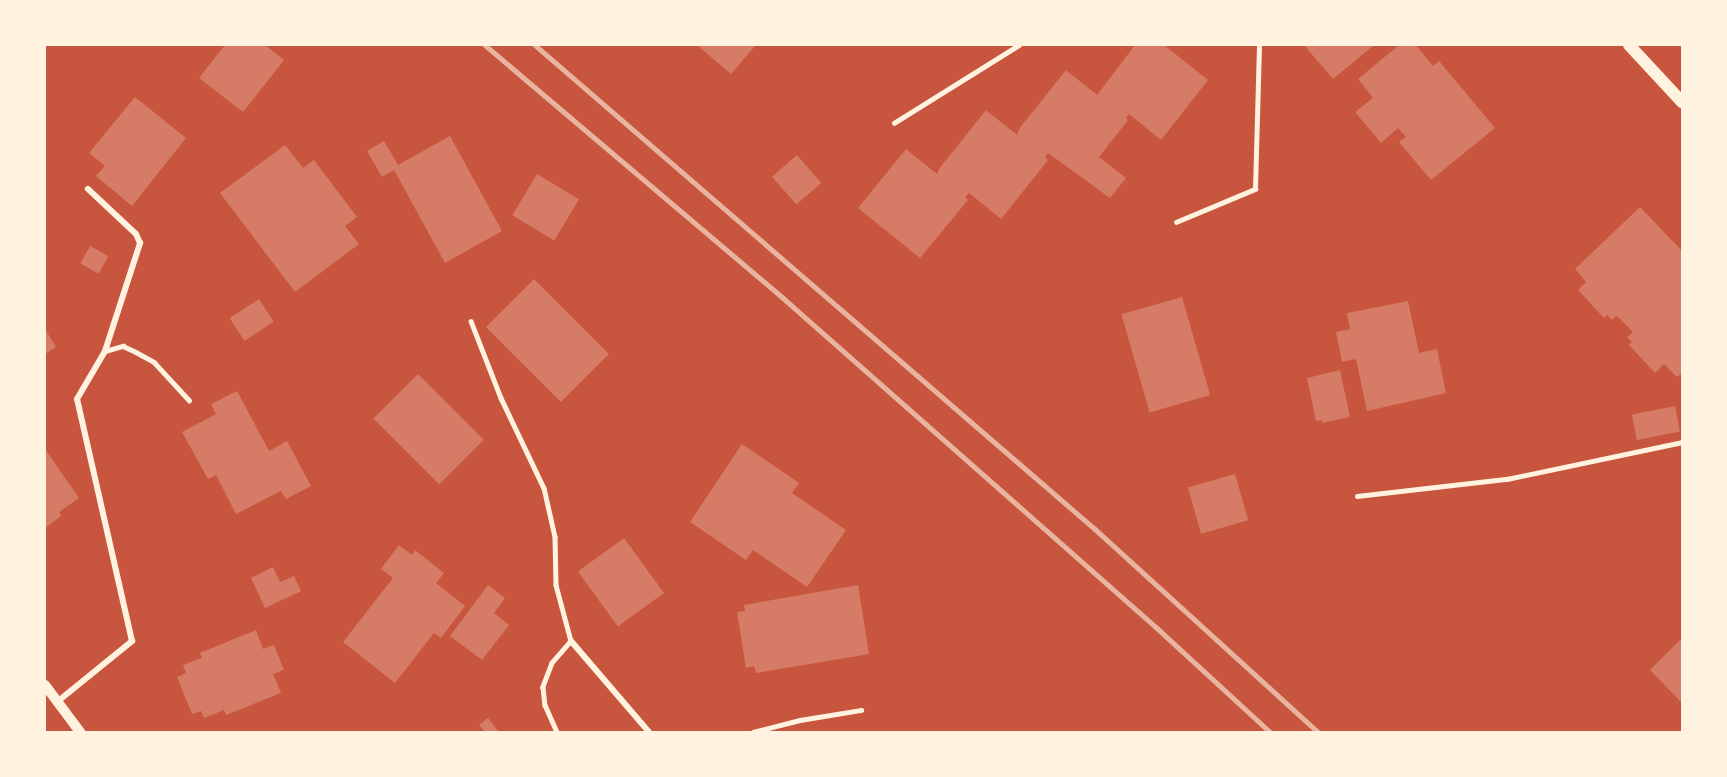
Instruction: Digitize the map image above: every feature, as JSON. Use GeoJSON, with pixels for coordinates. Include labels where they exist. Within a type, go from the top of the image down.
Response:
{"type":"FeatureCollection","features":[{"type":"Feature","properties":{"kind":"main road"},"geometry":{"type":"LineString","coordinates":[[1629,45],[1682,102]]}},
{"type":"Feature","properties":{"kind":"street"},"geometry":{"type":"LineString","coordinates":[[57,702],[132,641],[78,399],[105,351],[140,243],[136,234],[88,189]]}},
{"type":"Feature","properties":{"kind":"street"},"geometry":{"type":"LineString","coordinates":[[571,641],[650,732]]}},
{"type":"Feature","properties":{"kind":"street"},"geometry":{"type":"LineString","coordinates":[[45,685],[80,732]]}},
{"type":"Feature","properties":{"kind":"lane"},"geometry":{"type":"LineString","coordinates":[[894,123],[1018,45]]}},
{"type":"Feature","properties":{"kind":"lane"},"geometry":{"type":"LineString","coordinates":[[1176,222],[1255,189],[1259,45]]}},
{"type":"Feature","properties":{"kind":"lane"},"geometry":{"type":"LineString","coordinates":[[471,321],[501,398],[544,488],[555,537],[556,585],[571,641],[552,663],[543,687],[545,705],[557,732]]}},
{"type":"Feature","properties":{"kind":"lane"},"geometry":{"type":"LineString","coordinates":[[105,351],[123,346],[154,362],[189,400]]}},
{"type":"Feature","properties":{"kind":"lane"},"geometry":{"type":"LineString","coordinates":[[1357,496],[1507,479],[1682,442]]}},
{"type":"Feature","properties":{"kind":"lane"},"geometry":{"type":"LineString","coordinates":[[753,732],[800,720],[861,710]]}},
{"type":"Feature","properties":{"kind":"building"},"geometry":{"type":"Polygon","coordinates":[[[225,45],[265,45],[284,60],[243,112],[199,78],[225,45]]]}},
{"type":"Feature","properties":{"kind":"building"},"geometry":{"type":"Polygon","coordinates":[[[697,45],[756,45],[731,74],[697,45]]]}},
{"type":"Feature","properties":{"kind":"building"},"geometry":{"type":"Polygon","coordinates":[[[1135,45],[1164,45],[1208,80],[1161,140],[1129,114],[1126,118],[1128,120],[1099,157],[1126,178],[1110,198],[1048,153],[1045,157],[1048,160],[1001,219],[969,193],[965,197],[968,200],[920,258],[858,208],[906,149],[937,174],[986,110],[1017,135],[1019,129],[1066,70],[1097,95],[1135,45]]]}},
{"type":"Feature","properties":{"kind":"building"},"geometry":{"type":"Polygon","coordinates":[[[1304,45],[1374,45],[1333,79],[1304,45]]]}},
{"type":"Feature","properties":{"kind":"building"},"geometry":{"type":"Polygon","coordinates":[[[1399,45],[1416,45],[1433,66],[1439,61],[1495,128],[1431,180],[1399,142],[1406,137],[1398,128],[1381,143],[1355,112],[1373,98],[1358,79],[1399,45]]]}},
{"type":"Feature","properties":{"kind":"building"},"geometry":{"type":"Polygon","coordinates":[[[135,97],[186,138],[132,206],[96,176],[105,166],[89,153],[135,97]]]}},
{"type":"Feature","properties":{"kind":"building"},"geometry":{"type":"Polygon","coordinates":[[[450,136],[502,231],[445,263],[394,170],[382,177],[367,151],[384,141],[398,165],[450,136]]]}},
{"type":"Feature","properties":{"kind":"building"},"geometry":{"type":"Polygon","coordinates":[[[285,145],[303,168],[314,160],[357,217],[345,226],[359,244],[295,292],[220,193],[285,145]]]}},
{"type":"Feature","properties":{"kind":"building"},"geometry":{"type":"Polygon","coordinates":[[[797,155],[821,183],[796,205],[772,177],[797,155]]]}},
{"type":"Feature","properties":{"kind":"building"},"geometry":{"type":"Polygon","coordinates":[[[537,174],[579,199],[554,240],[512,215],[537,174]]]}},
{"type":"Feature","properties":{"kind":"building"},"geometry":{"type":"Polygon","coordinates":[[[1640,207],[1682,251],[1682,373],[1677,377],[1664,364],[1655,373],[1629,345],[1632,342],[1627,337],[1633,332],[1617,316],[1612,320],[1607,315],[1604,318],[1578,290],[1586,282],[1575,269],[1640,207]]]}},
{"type":"Feature","properties":{"kind":"building"},"geometry":{"type":"Polygon","coordinates":[[[90,246],[108,256],[99,274],[80,263],[90,246]]]}},
{"type":"Feature","properties":{"kind":"building"},"geometry":{"type":"Polygon","coordinates":[[[534,279],[609,354],[561,402],[486,327],[534,279]]]}},
{"type":"Feature","properties":{"kind":"building"},"geometry":{"type":"Polygon","coordinates":[[[1182,297],[1210,395],[1150,412],[1121,314],[1182,297]]]}},
{"type":"Feature","properties":{"kind":"building"},"geometry":{"type":"Polygon","coordinates":[[[259,299],[274,322],[244,341],[230,318],[259,299]]]}},
{"type":"Feature","properties":{"kind":"building"},"geometry":{"type":"Polygon","coordinates":[[[1408,301],[1419,353],[1437,349],[1446,393],[1367,411],[1356,359],[1342,362],[1336,332],[1350,329],[1347,313],[1408,301]]]}},
{"type":"Feature","properties":{"kind":"building"},"geometry":{"type":"Polygon","coordinates":[[[45,329],[56,347],[45,354],[45,329]]]}},
{"type":"Feature","properties":{"kind":"building"},"geometry":{"type":"Polygon","coordinates":[[[1340,370],[1350,417],[1322,423],[1322,420],[1316,421],[1307,378],[1340,370]]]}},
{"type":"Feature","properties":{"kind":"building"},"geometry":{"type":"Polygon","coordinates":[[[418,374],[484,440],[439,484],[373,419],[418,374]]]}},
{"type":"Feature","properties":{"kind":"building"},"geometry":{"type":"Polygon","coordinates":[[[237,391],[269,451],[287,441],[311,486],[286,499],[281,491],[236,514],[216,475],[208,479],[182,432],[216,414],[211,404],[237,391]]]}},
{"type":"Feature","properties":{"kind":"building"},"geometry":{"type":"Polygon","coordinates":[[[1675,406],[1680,432],[1637,440],[1632,414],[1675,406]]]}},
{"type":"Feature","properties":{"kind":"building"},"geometry":{"type":"Polygon","coordinates":[[[742,444],[799,483],[792,493],[846,530],[807,587],[753,550],[746,560],[690,522],[742,444]]]}},
{"type":"Feature","properties":{"kind":"building"},"geometry":{"type":"Polygon","coordinates":[[[45,449],[79,498],[59,512],[61,516],[45,528],[45,449]]]}},
{"type":"Feature","properties":{"kind":"building"},"geometry":{"type":"Polygon","coordinates":[[[1235,474],[1248,520],[1201,534],[1188,488],[1235,474]]]}},
{"type":"Feature","properties":{"kind":"building"},"geometry":{"type":"Polygon","coordinates":[[[624,538],[664,593],[618,627],[578,572],[624,538]]]}},
{"type":"Feature","properties":{"kind":"building"},"geometry":{"type":"Polygon","coordinates":[[[399,545],[412,555],[415,550],[444,573],[436,583],[465,606],[441,638],[434,633],[395,683],[343,642],[393,578],[381,569],[399,545]]]}},
{"type":"Feature","properties":{"kind":"building"},"geometry":{"type":"Polygon","coordinates":[[[273,567],[280,582],[294,576],[301,591],[265,608],[251,578],[273,567]]]}},
{"type":"Feature","properties":{"kind":"building"},"geometry":{"type":"Polygon","coordinates":[[[488,585],[505,598],[494,613],[509,625],[482,660],[450,636],[488,585]]]}},
{"type":"Feature","properties":{"kind":"building"},"geometry":{"type":"Polygon","coordinates":[[[858,585],[869,654],[756,673],[754,666],[746,668],[737,612],[745,611],[744,605],[858,585]]]}},
{"type":"Feature","properties":{"kind":"building"},"geometry":{"type":"Polygon","coordinates":[[[256,630],[263,649],[274,645],[284,670],[273,674],[281,693],[226,715],[224,710],[204,718],[201,711],[192,714],[177,677],[186,673],[183,665],[202,658],[200,653],[256,630]]]}},
{"type":"Feature","properties":{"kind":"building"},"geometry":{"type":"Polygon","coordinates":[[[1680,640],[1682,642],[1682,703],[1650,670],[1680,640]]]}},
{"type":"Feature","properties":{"kind":"building"},"geometry":{"type":"Polygon","coordinates":[[[488,718],[499,732],[485,732],[479,725],[488,718]]]}},
{"type":"Feature","properties":{"kind":"railway"},"geometry":{"type":"LineString","coordinates":[[485,45],[782,297],[1157,628],[1270,732]]}},
{"type":"Feature","properties":{"kind":"railway"},"geometry":{"type":"LineString","coordinates":[[535,45],[1095,529],[1318,732]]}}]}
